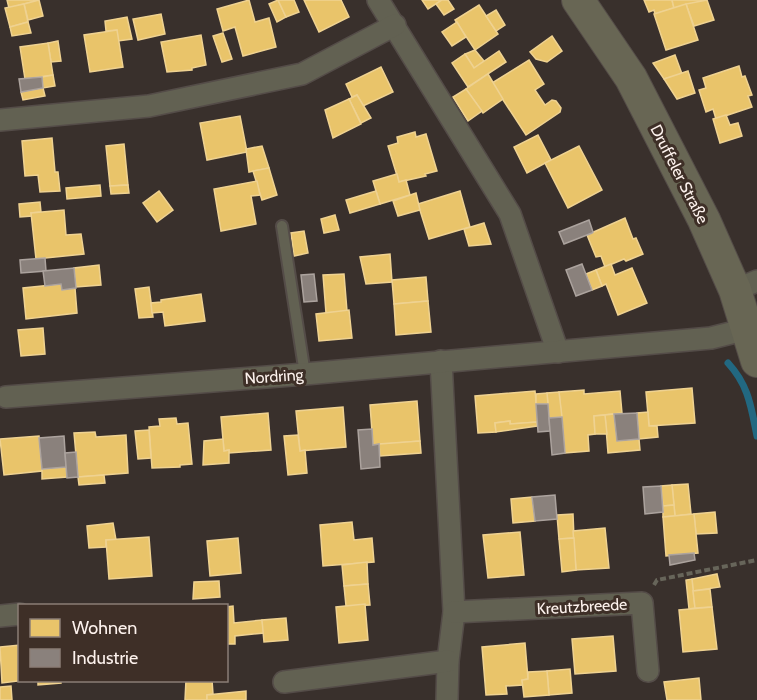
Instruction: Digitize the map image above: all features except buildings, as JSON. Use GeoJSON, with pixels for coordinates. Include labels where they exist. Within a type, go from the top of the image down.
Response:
{"type":"FeatureCollection","features":[{"type":"Feature","properties":{"kind":"street"},"geometry":{"type":"LineString","coordinates":[[378,0],[510,214],[558,352]]}},
{"type":"Feature","properties":{"kind":"street","name":"Druffeler Straße"},"geometry":{"type":"LineString","coordinates":[[578,0],[632,78],[704,220],[746,286],[747,329],[757,361]]}},
{"type":"Feature","properties":{"kind":"street"},"geometry":{"type":"LineString","coordinates":[[0,120],[150,106],[302,74],[395,25]]}},
{"type":"Feature","properties":{"kind":"street","name":"Nordring"},"geometry":{"type":"LineString","coordinates":[[2,394],[306,374],[711,338],[747,329]]}},
{"type":"Feature","properties":{"kind":"street"},"geometry":{"type":"LineString","coordinates":[[441,361],[454,612],[448,661],[447,700]]}},
{"type":"Feature","properties":{"kind":"street","name":"Kreutzbreede"},"geometry":{"type":"LineString","coordinates":[[454,612],[642,603],[648,671]]}},
{"type":"Feature","properties":{"kind":"street"},"geometry":{"type":"LineString","coordinates":[[0,616],[18,614]]}},
{"type":"Feature","properties":{"kind":"street"},"geometry":{"type":"LineString","coordinates":[[284,682],[448,661]]}},
{"type":"Feature","properties":{"kind":"lane"},"geometry":{"type":"LineString","coordinates":[[282,226],[306,374]]}},
{"type":"Feature","properties":{"kind":"path"},"geometry":{"type":"LineString","coordinates":[[642,603],[657,580],[757,560]]}},
{"type":"Feature","properties":{"kind":"waterway"},"geometry":{"type":"LineString","coordinates":[[728,363],[745,389],[757,436]]}}]}
